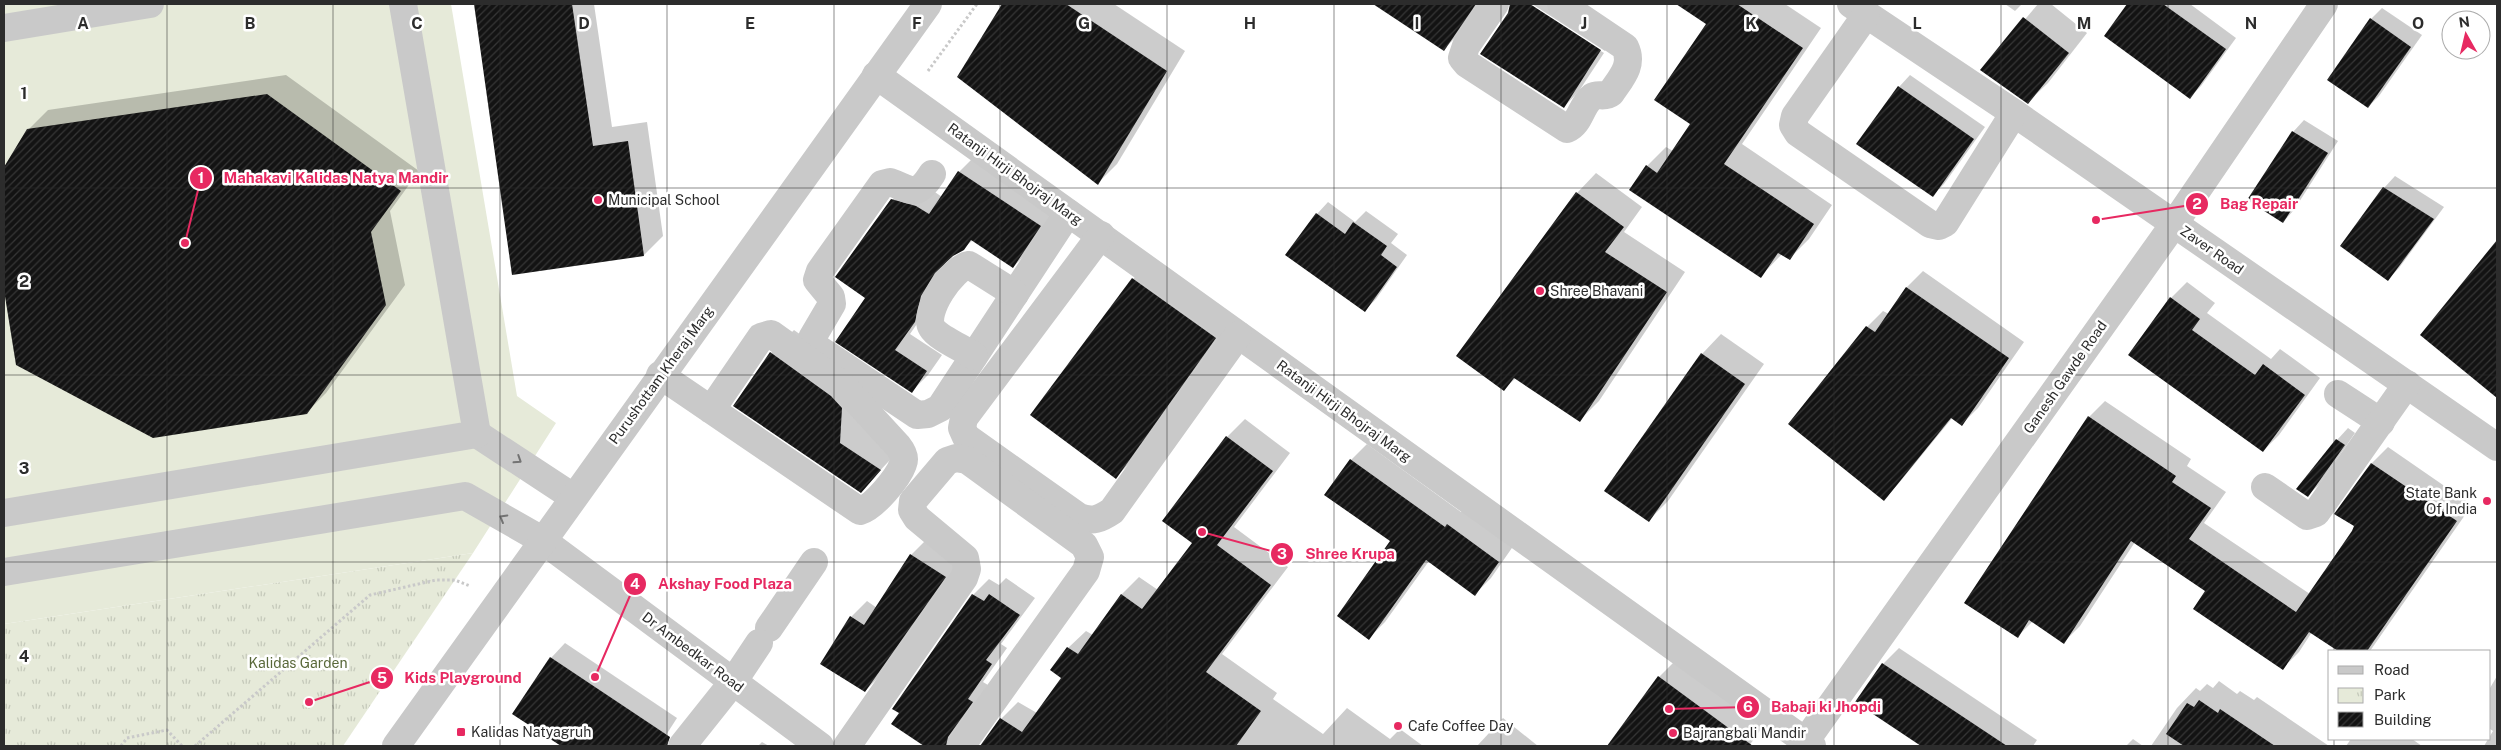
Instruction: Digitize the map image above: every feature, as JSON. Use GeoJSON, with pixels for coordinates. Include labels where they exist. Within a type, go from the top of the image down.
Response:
{"type":"FeatureCollection","features":[{"type":"Feature","properties":{"kind":"street"},"geometry":{"type":"LineString","coordinates":[[4,28],[150,4]]}},
{"type":"Feature","properties":{"kind":"street"},"geometry":{"type":"LineString","coordinates":[[403,4],[477,434]]}},
{"type":"Feature","properties":{"kind":"street","name":"Purushottam Kheraj Marg"},"geometry":{"type":"LineString","coordinates":[[396,746],[500,598],[928,4]]}},
{"type":"Feature","properties":{"kind":"street"},"geometry":{"type":"LineString","coordinates":[[1494,4],[1466,46],[1462,58],[1467,64],[1567,128],[1573,126],[1590,99],[1594,96],[1608,96],[1611,93],[1629,65],[1629,55],[1625,47],[1561,4]]}},
{"type":"Feature","properties":{"kind":"street","name":"Ganesh Gawde Road"},"geometry":{"type":"LineString","coordinates":[[1807,745],[2174,224],[2324,4]]}},
{"type":"Feature","properties":{"kind":"street"},"geometry":{"type":"LineString","coordinates":[[1859,10],[1795,116],[1793,125],[1798,133],[1930,224],[1938,226],[1945,223],[2014,113]]}},
{"type":"Feature","properties":{"kind":"street","name":"Zaver Road"},"geometry":{"type":"LineString","coordinates":[[1859,10],[2014,113],[2497,447]]}},
{"type":"Feature","properties":{"kind":"street","name":"Ratanji Hirji Bhojraj Marg"},"geometry":{"type":"LineString","coordinates":[[876,75],[1807,745]]}},
{"type":"Feature","properties":{"kind":"street"},"geometry":{"type":"LineString","coordinates":[[932,174],[924,186],[917,191],[910,191],[890,182],[882,184],[820,271],[817,280],[831,297],[832,304],[816,328],[812,338],[814,346],[917,415],[928,414],[940,408],[1068,213]]}},
{"type":"Feature","properties":{"kind":"street"},"geometry":{"type":"LineString","coordinates":[[1101,236],[964,418],[962,428],[966,438],[1079,517],[1090,521],[1102,518],[1112,512],[1238,334]]}},
{"type":"Feature","properties":{"kind":"street"},"geometry":{"type":"LineString","coordinates":[[974,356],[932,330],[928,320],[930,310],[956,271],[963,266],[970,265],[1015,294]]}},
{"type":"Feature","properties":{"kind":"street"},"geometry":{"type":"LineString","coordinates":[[655,382],[711,410],[860,511],[868,509],[877,501],[903,464],[904,454],[898,446],[841,384],[771,334],[761,337],[711,410]]}},
{"type":"Feature","properties":{"kind":"street"},"geometry":{"type":"LineString","coordinates":[[655,382],[788,476]]}},
{"type":"Feature","properties":{"kind":"street"},"geometry":{"type":"LineString","coordinates":[[2265,487],[2308,516],[2312,516],[2407,384]]}},
{"type":"Feature","properties":{"kind":"street"},"geometry":{"type":"LineString","coordinates":[[2338,394],[2381,422]]}},
{"type":"Feature","properties":{"kind":"street"},"geometry":{"type":"LineString","coordinates":[[4,513],[477,434],[573,497]]}},
{"type":"Feature","properties":{"kind":"street"},"geometry":{"type":"LineString","coordinates":[[847,746],[964,578],[967,569],[964,558],[916,518],[912,510],[913,501],[947,461],[956,458],[967,460],[1084,545],[1090,557],[1086,571],[961,746]]}},
{"type":"Feature","properties":{"kind":"street","name":"Dr Ambedkar Road"},"geometry":{"type":"LineString","coordinates":[[4,572],[464,496],[542,540],[820,746]]}},
{"type":"Feature","properties":{"kind":"street"},"geometry":{"type":"LineString","coordinates":[[682,746],[733,682],[814,562]]}},
{"type":"Feature","properties":{"kind":"path"},"geometry":{"type":"LineString","coordinates":[[909,98],[977,4]]}},
{"type":"Feature","properties":{"kind":"path"},"geometry":{"type":"LineString","coordinates":[[195,746],[370,595],[436,580],[456,580],[500,598]]}},
{"type":"Feature","properties":{"kind":"path"},"geometry":{"type":"LineString","coordinates":[[121,746],[127,738],[167,730],[182,746]]}},
{"type":"Feature","properties":{"kind":"green space"},"geometry":{"type":"Polygon","coordinates":[[[4,4],[451,4],[517,396],[556,423],[473,553],[4,624],[4,4]]]}},
{"type":"Feature","properties":{"kind":"green space","name":"Kalidas Garden"},"geometry":{"type":"Polygon","coordinates":[[[473,553],[343,746],[4,746],[4,624],[473,553]]]}},
{"type":"Feature","properties":{"kind":"building","name":"Municipal School"},"geometry":{"type":"Polygon","coordinates":[[[474,4],[572,4],[593,146],[628,141],[644,256],[512,275],[474,4]]]}},
{"type":"Feature","properties":{"kind":"building"},"geometry":{"type":"Polygon","coordinates":[[[1002,4],[1066,4],[1167,71],[1098,185],[957,77],[1002,4]]]}},
{"type":"Feature","properties":{"kind":"building"},"geometry":{"type":"Polygon","coordinates":[[[1373,4],[1476,4],[1444,51],[1373,4]]]}},
{"type":"Feature","properties":{"kind":"building"},"geometry":{"type":"Polygon","coordinates":[[[1510,4],[1530,4],[1601,50],[1564,108],[1480,54],[1508,13],[1510,4]]]}},
{"type":"Feature","properties":{"kind":"building"},"geometry":{"type":"Polygon","coordinates":[[[1676,4],[1737,4],[1803,48],[1724,164],[1814,224],[1790,260],[1778,253],[1761,278],[1629,190],[1646,165],[1657,173],[1690,124],[1654,100],[1706,24],[1676,4]]]}},
{"type":"Feature","properties":{"kind":"building"},"geometry":{"type":"Polygon","coordinates":[[[2127,4],[2163,4],[2226,49],[2190,99],[2104,36],[2127,4]]]}},
{"type":"Feature","properties":{"kind":"building"},"geometry":{"type":"Polygon","coordinates":[[[2023,17],[2069,53],[2028,104],[1980,70],[2023,17]]]}},
{"type":"Feature","properties":{"kind":"building"},"geometry":{"type":"Polygon","coordinates":[[[2370,18],[2411,47],[2368,108],[2327,80],[2370,18]]]}},
{"type":"Feature","properties":{"kind":"building"},"geometry":{"type":"Polygon","coordinates":[[[1898,86],[1974,139],[1933,197],[1856,144],[1898,86]]]}},
{"type":"Feature","properties":{"kind":"building"},"geometry":{"type":"Polygon","coordinates":[[[267,94],[401,191],[371,232],[386,305],[307,414],[153,438],[16,365],[4,290],[4,167],[27,129],[267,94]]]}},
{"type":"Feature","properties":{"kind":"building"},"geometry":{"type":"Polygon","coordinates":[[[2292,131],[2328,153],[2283,223],[2247,200],[2292,131]]]}},
{"type":"Feature","properties":{"kind":"building"},"geometry":{"type":"Polygon","coordinates":[[[958,171],[1041,226],[1013,268],[971,240],[964,250],[953,256],[935,273],[921,296],[915,322],[895,350],[927,371],[912,393],[835,342],[865,298],[835,277],[891,199],[916,206],[929,214],[958,171]]]}},
{"type":"Feature","properties":{"kind":"building"},"geometry":{"type":"Polygon","coordinates":[[[2383,187],[2434,219],[2388,281],[2340,246],[2383,187]]]}},
{"type":"Feature","properties":{"kind":"building"},"geometry":{"type":"Polygon","coordinates":[[[1576,192],[1624,227],[1605,252],[1667,292],[1580,422],[1514,378],[1504,391],[1456,356],[1576,192]]]}},
{"type":"Feature","properties":{"kind":"building"},"geometry":{"type":"Polygon","coordinates":[[[1316,213],[1345,234],[1353,222],[1387,246],[1381,255],[1397,267],[1365,312],[1285,255],[1316,213]]]}},
{"type":"Feature","properties":{"kind":"building"},"geometry":{"type":"Polygon","coordinates":[[[2497,240],[2497,398],[2420,335],[2497,240]]]}},
{"type":"Feature","properties":{"kind":"building"},"geometry":{"type":"Polygon","coordinates":[[[1132,278],[1216,338],[1116,479],[1030,415],[1132,278]]]}},
{"type":"Feature","properties":{"kind":"building"},"geometry":{"type":"Polygon","coordinates":[[[1906,287],[2009,358],[1962,426],[1951,418],[1884,501],[1788,424],[1866,326],[1875,332],[1906,287]]]}},
{"type":"Feature","properties":{"kind":"building"},"geometry":{"type":"Polygon","coordinates":[[[2170,297],[2200,319],[2192,330],[2255,375],[2263,364],[2305,395],[2263,452],[2128,355],[2170,297]]]}},
{"type":"Feature","properties":{"kind":"building"},"geometry":{"type":"Polygon","coordinates":[[[770,352],[831,396],[842,408],[840,443],[881,470],[861,493],[733,406],[770,352]]]}},
{"type":"Feature","properties":{"kind":"building"},"geometry":{"type":"Polygon","coordinates":[[[1701,353],[1745,384],[1649,522],[1604,491],[1701,353]]]}},
{"type":"Feature","properties":{"kind":"building"},"geometry":{"type":"Polygon","coordinates":[[[2088,416],[2176,476],[2172,482],[2211,508],[2189,539],[2296,612],[2352,531],[2354,526],[2334,514],[2371,463],[2457,521],[2368,650],[2336,650],[2309,632],[2283,670],[2193,609],[2205,591],[2131,541],[2064,644],[2029,620],[2018,638],[1964,603],[2088,416]]]}},
{"type":"Feature","properties":{"kind":"building"},"geometry":{"type":"Polygon","coordinates":[[[1226,436],[1273,471],[1217,545],[1271,585],[1206,672],[1261,711],[1236,746],[980,746],[1000,718],[1022,732],[1061,678],[1050,670],[1067,647],[1078,654],[1121,594],[1142,609],[1192,543],[1162,521],[1226,436]]]}},
{"type":"Feature","properties":{"kind":"building"},"geometry":{"type":"Polygon","coordinates":[[[2336,439],[2345,445],[2308,497],[2296,489],[2336,439]]]}},
{"type":"Feature","properties":{"kind":"building"},"geometry":{"type":"Polygon","coordinates":[[[1350,459],[1445,527],[1447,524],[1499,562],[1475,596],[1426,560],[1369,640],[1337,616],[1390,541],[1324,495],[1350,459]]]}},
{"type":"Feature","properties":{"kind":"building"},"geometry":{"type":"Polygon","coordinates":[[[910,554],[946,577],[865,692],[820,664],[850,616],[864,625],[910,554]]]}},
{"type":"Feature","properties":{"kind":"building"},"geometry":{"type":"Polygon","coordinates":[[[972,594],[984,601],[989,594],[1020,615],[986,660],[992,664],[968,699],[973,702],[948,737],[946,746],[924,746],[891,724],[899,713],[892,709],[972,594]]]}},
{"type":"Feature","properties":{"kind":"building"},"geometry":{"type":"Polygon","coordinates":[[[550,657],[670,737],[667,746],[561,746],[512,714],[550,657]]]}},
{"type":"Feature","properties":{"kind":"building"},"geometry":{"type":"Polygon","coordinates":[[[1882,663],[2007,746],[1921,746],[1855,702],[1882,663]]]}},
{"type":"Feature","properties":{"kind":"building"},"geometry":{"type":"Polygon","coordinates":[[[1658,676],[1753,746],[1607,746],[1658,676]]]}},
{"type":"Feature","properties":{"kind":"building"},"geometry":{"type":"Polygon","coordinates":[[[2199,700],[2218,713],[2220,709],[2275,746],[2184,746],[2166,734],[2187,703],[2194,707],[2199,700]]]}},
{"type":"Feature","properties":{"kind":"place","name":"Municipal School"},"geometry":{"type":"Point","coordinates":[598,200]}},
{"type":"Feature","properties":{"kind":"place","name":"Bag Repair"},"geometry":{"type":"Point","coordinates":[2096,220]}},
{"type":"Feature","properties":{"kind":"place","name":"Mahakavi Kalidas Natya Mandir"},"geometry":{"type":"Point","coordinates":[185,243]}},
{"type":"Feature","properties":{"kind":"place","name":"Shree Bhavani"},"geometry":{"type":"Point","coordinates":[1540,291]}},
{"type":"Feature","properties":{"kind":"place","name":"State Bank Of India"},"geometry":{"type":"Point","coordinates":[2487,501]}},
{"type":"Feature","properties":{"kind":"place","name":"Shree Krupa"},"geometry":{"type":"Point","coordinates":[1202,532]}},
{"type":"Feature","properties":{"kind":"place","name":"Akshay Food Plaza"},"geometry":{"type":"Point","coordinates":[595,677]}},
{"type":"Feature","properties":{"kind":"place","name":"Kids Playground"},"geometry":{"type":"Point","coordinates":[309,702]}},
{"type":"Feature","properties":{"kind":"place","name":"Babaji ki Jhopdi"},"geometry":{"type":"Point","coordinates":[1669,709]}},
{"type":"Feature","properties":{"kind":"place","name":"Cafe Coffee Day"},"geometry":{"type":"Point","coordinates":[1398,726]}},
{"type":"Feature","properties":{"kind":"place","name":"Kalidas Natyagruh"},"geometry":{"type":"Point","coordinates":[461,732]}},
{"type":"Feature","properties":{"kind":"place","name":"Bajrangbali Mandir"},"geometry":{"type":"Point","coordinates":[1673,733]}}]}
